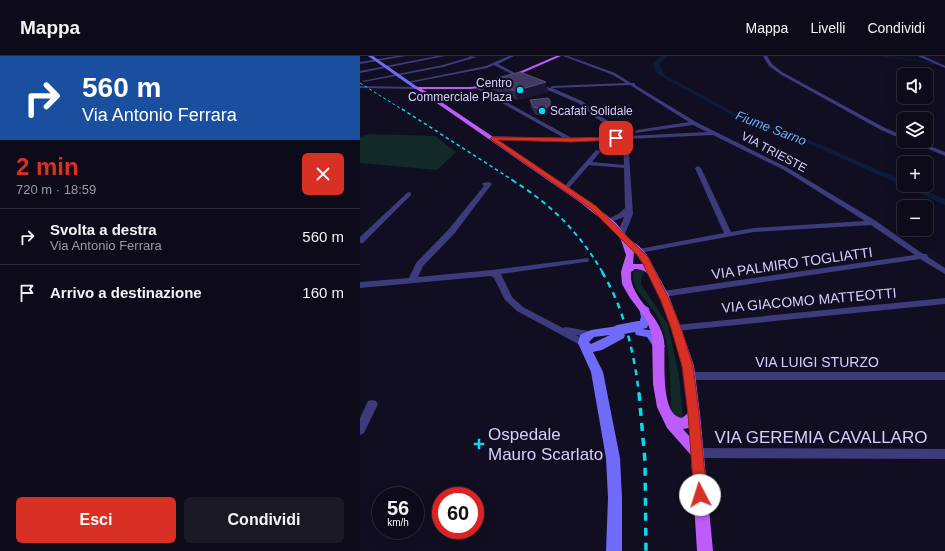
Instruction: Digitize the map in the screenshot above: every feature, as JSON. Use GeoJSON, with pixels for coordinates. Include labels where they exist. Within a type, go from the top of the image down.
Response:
{"type":"FeatureCollection","features":[{"type":"Feature","properties":{"kind":"main road"},"geometry":{"type":"LineString","coordinates":[[417,88],[479,88],[498,83],[559,56]]}},
{"type":"Feature","properties":{"kind":"main road"},"geometry":{"type":"LineString","coordinates":[[417,88],[566,188],[608,221],[639,251],[663,294],[676,328],[689,376],[694,414],[705,551]]}},
{"type":"Feature","properties":{"kind":"main road"},"geometry":{"type":"LineString","coordinates":[[624,238],[630,250],[630,257],[626,272],[627,283],[631,292],[644,308],[654,325],[659,346],[659,396],[662,406],[667,417],[697,454]]}},
{"type":"Feature","properties":{"kind":"main road"},"geometry":{"type":"LineString","coordinates":[[626,272],[632,266],[637,265],[643,266],[651,272]]}},
{"type":"Feature","properties":{"kind":"main road"},"geometry":{"type":"LineString","coordinates":[[667,417],[674,423],[684,424],[691,419],[694,414]]}},
{"type":"Feature","properties":{"kind":"street"},"geometry":{"type":"LineString","coordinates":[[370,56],[417,88]]}},
{"type":"Feature","properties":{"kind":"street"},"geometry":{"type":"LineString","coordinates":[[360,63],[404,56]]}},
{"type":"Feature","properties":{"kind":"street"},"geometry":{"type":"LineString","coordinates":[[360,72],[443,56]]}},
{"type":"Feature","properties":{"kind":"street"},"geometry":{"type":"LineString","coordinates":[[364,81],[442,66],[475,57],[470,56]]}},
{"type":"Feature","properties":{"kind":"street"},"geometry":{"type":"LineString","coordinates":[[409,82],[496,66],[512,56]]}},
{"type":"Feature","properties":{"kind":"street","name":"VIA TRIESTE"},"geometry":{"type":"LineString","coordinates":[[565,56],[597,66],[633,84],[694,123],[786,169],[924,256],[945,272]]}},
{"type":"Feature","properties":{"kind":"street"},"geometry":{"type":"LineString","coordinates":[[765,56],[770,65],[780,73],[897,134]]}},
{"type":"Feature","properties":{"kind":"street"},"geometry":{"type":"LineString","coordinates":[[920,56],[935,64],[945,67]]}},
{"type":"Feature","properties":{"kind":"street"},"geometry":{"type":"LineString","coordinates":[[496,66],[524,79]]}},
{"type":"Feature","properties":{"kind":"street"},"geometry":{"type":"LineString","coordinates":[[532,81],[580,102],[598,117],[625,134],[714,133]]}},
{"type":"Feature","properties":{"kind":"street"},"geometry":{"type":"LineString","coordinates":[[549,88],[633,84]]}},
{"type":"Feature","properties":{"kind":"street"},"geometry":{"type":"LineString","coordinates":[[360,87],[417,88]]}},
{"type":"Feature","properties":{"kind":"street"},"geometry":{"type":"LineString","coordinates":[[479,88],[571,140]]}},
{"type":"Feature","properties":{"kind":"street"},"geometry":{"type":"LineString","coordinates":[[492,138],[571,140],[625,134],[694,123]]}},
{"type":"Feature","properties":{"kind":"street"},"geometry":{"type":"LineString","coordinates":[[624,238],[629,208],[625,134]]}},
{"type":"Feature","properties":{"kind":"street"},"geometry":{"type":"LineString","coordinates":[[930,148],[945,154]]}},
{"type":"Feature","properties":{"kind":"street"},"geometry":{"type":"LineString","coordinates":[[566,188],[598,151]]}},
{"type":"Feature","properties":{"kind":"street"},"geometry":{"type":"LineString","coordinates":[[588,163],[627,167]]}},
{"type":"Feature","properties":{"kind":"street"},"geometry":{"type":"LineString","coordinates":[[698,168],[728,234]]}},
{"type":"Feature","properties":{"kind":"street"},"geometry":{"type":"LineString","coordinates":[[412,281],[419,265],[451,232],[489,184],[485,184]]}},
{"type":"Feature","properties":{"kind":"street"},"geometry":{"type":"LineString","coordinates":[[360,241],[409,194]]}},
{"type":"Feature","properties":{"kind":"street"},"geometry":{"type":"LineString","coordinates":[[608,221],[621,216],[629,208]]}},
{"type":"Feature","properties":{"kind":"street"},"geometry":{"type":"LineString","coordinates":[[639,251],[728,234],[769,228],[873,223]]}},
{"type":"Feature","properties":{"kind":"street","name":"VIA PALMIRO TOGLIATTI"},"geometry":{"type":"LineString","coordinates":[[663,294],[924,256]]}},
{"type":"Feature","properties":{"kind":"street"},"geometry":{"type":"LineString","coordinates":[[360,285],[492,273],[585,260]]}},
{"type":"Feature","properties":{"kind":"street"},"geometry":{"type":"LineString","coordinates":[[492,273],[498,276],[503,292],[512,303],[526,314],[559,329],[584,345],[597,348],[619,333]]}},
{"type":"Feature","properties":{"kind":"street","name":"VIA GIACOMO MATTEOTTI"},"geometry":{"type":"LineString","coordinates":[[676,328],[945,301]]}},
{"type":"Feature","properties":{"kind":"street"},"geometry":{"type":"LineString","coordinates":[[639,329],[646,320],[644,308]]}},
{"type":"Feature","properties":{"kind":"street"},"geometry":{"type":"LineString","coordinates":[[559,329],[591,334],[619,333],[639,329],[651,334],[659,346]]}},
{"type":"Feature","properties":{"kind":"street"},"geometry":{"type":"LineString","coordinates":[[591,334],[584,338],[584,345],[597,372],[613,458],[615,498],[614,551]]}},
{"type":"Feature","properties":{"kind":"street"},"geometry":{"type":"LineString","coordinates":[[597,372],[599,356],[604,344]]}},
{"type":"Feature","properties":{"kind":"street","name":"VIA LUIGI STURZO"},"geometry":{"type":"LineString","coordinates":[[689,376],[945,376]]}},
{"type":"Feature","properties":{"kind":"street"},"geometry":{"type":"LineString","coordinates":[[360,430],[372,404]]}},
{"type":"Feature","properties":{"kind":"street","name":"VIA GEREMIA CAVALLARO"},"geometry":{"type":"LineString","coordinates":[[697,454],[825,452],[945,454]]}},
{"type":"Feature","properties":{"kind":"green space"},"geometry":{"type":"Polygon","coordinates":[[[370,134],[435,136],[456,152],[437,170],[360,163],[360,137],[370,134]]]}},
{"type":"Feature","properties":{"kind":"green space"},"geometry":{"type":"Polygon","coordinates":[[[641,269],[644,272],[641,278],[641,284],[668,325],[679,376],[683,418],[675,418],[672,410],[668,350],[662,327],[654,310],[634,283],[634,271],[641,269]]]}},
{"type":"Feature","properties":{"kind":"water","name":"Fiume Sarno"},"geometry":{"type":"Polygon","coordinates":[[[660,56],[667,56],[659,64],[665,75],[737,114],[805,138],[897,178],[897,183],[810,144],[734,116],[659,75],[655,71],[653,64],[660,56]]]}},
{"type":"Feature","properties":{"kind":"water","name":"Fiume Sarno"},"geometry":{"type":"Polygon","coordinates":[[[916,192],[929,192],[945,199],[945,205],[916,192]]]}},
{"type":"Feature","properties":{"kind":"building"},"geometry":{"type":"Polygon","coordinates":[[[520,72],[546,82],[515,91],[490,80],[520,72]]]}},
{"type":"Feature","properties":{"kind":"building"},"geometry":{"type":"Polygon","coordinates":[[[548,98],[550,100],[550,105],[546,108],[540,109],[534,107],[530,100],[548,98]]]}},
{"type":"Feature","properties":{"kind":"waterway"},"geometry":{"type":"LineString","coordinates":[[884,56],[937,64]]}},
{"type":"Feature","properties":{"kind":"waterway"},"geometry":{"type":"LineString","coordinates":[[923,56],[945,66]]}},
{"type":"Feature","properties":{"kind":"railway"},"geometry":{"type":"LineString","coordinates":[[360,83],[403,110]]}},
{"type":"Feature","properties":{"kind":"railway"},"geometry":{"type":"LineString","coordinates":[[402,109],[514,181]]}},
{"type":"Feature","properties":{"kind":"railway"},"geometry":{"type":"LineString","coordinates":[[512,180],[540,199],[564,220],[594,258],[603,273]]}},
{"type":"Feature","properties":{"kind":"railway"},"geometry":{"type":"LineString","coordinates":[[602,272],[616,300],[627,331],[639,394]]}},
{"type":"Feature","properties":{"kind":"railway"},"geometry":{"type":"LineString","coordinates":[[639,393],[645,461],[646,551]]}},
{"type":"Feature","properties":{"kind":"place","name":"Centro Commerciale Plaza"},"geometry":{"type":"Point","coordinates":[520,90]}},
{"type":"Feature","properties":{"kind":"place","name":"Scafati Solidale"},"geometry":{"type":"Point","coordinates":[542,111]}},
{"type":"Feature","properties":{"kind":"place","name":"Ospedale Mauro Scarlato"},"geometry":{"type":"Point","coordinates":[479,444]}},
{"type":"Feature","properties":{"kind":"route"},"geometry":{"type":"LineString","coordinates":[[616,138],[571,140],[492,138],[594,208],[644,257],[666,301],[688,366],[694,414],[700,495]]}}]}
